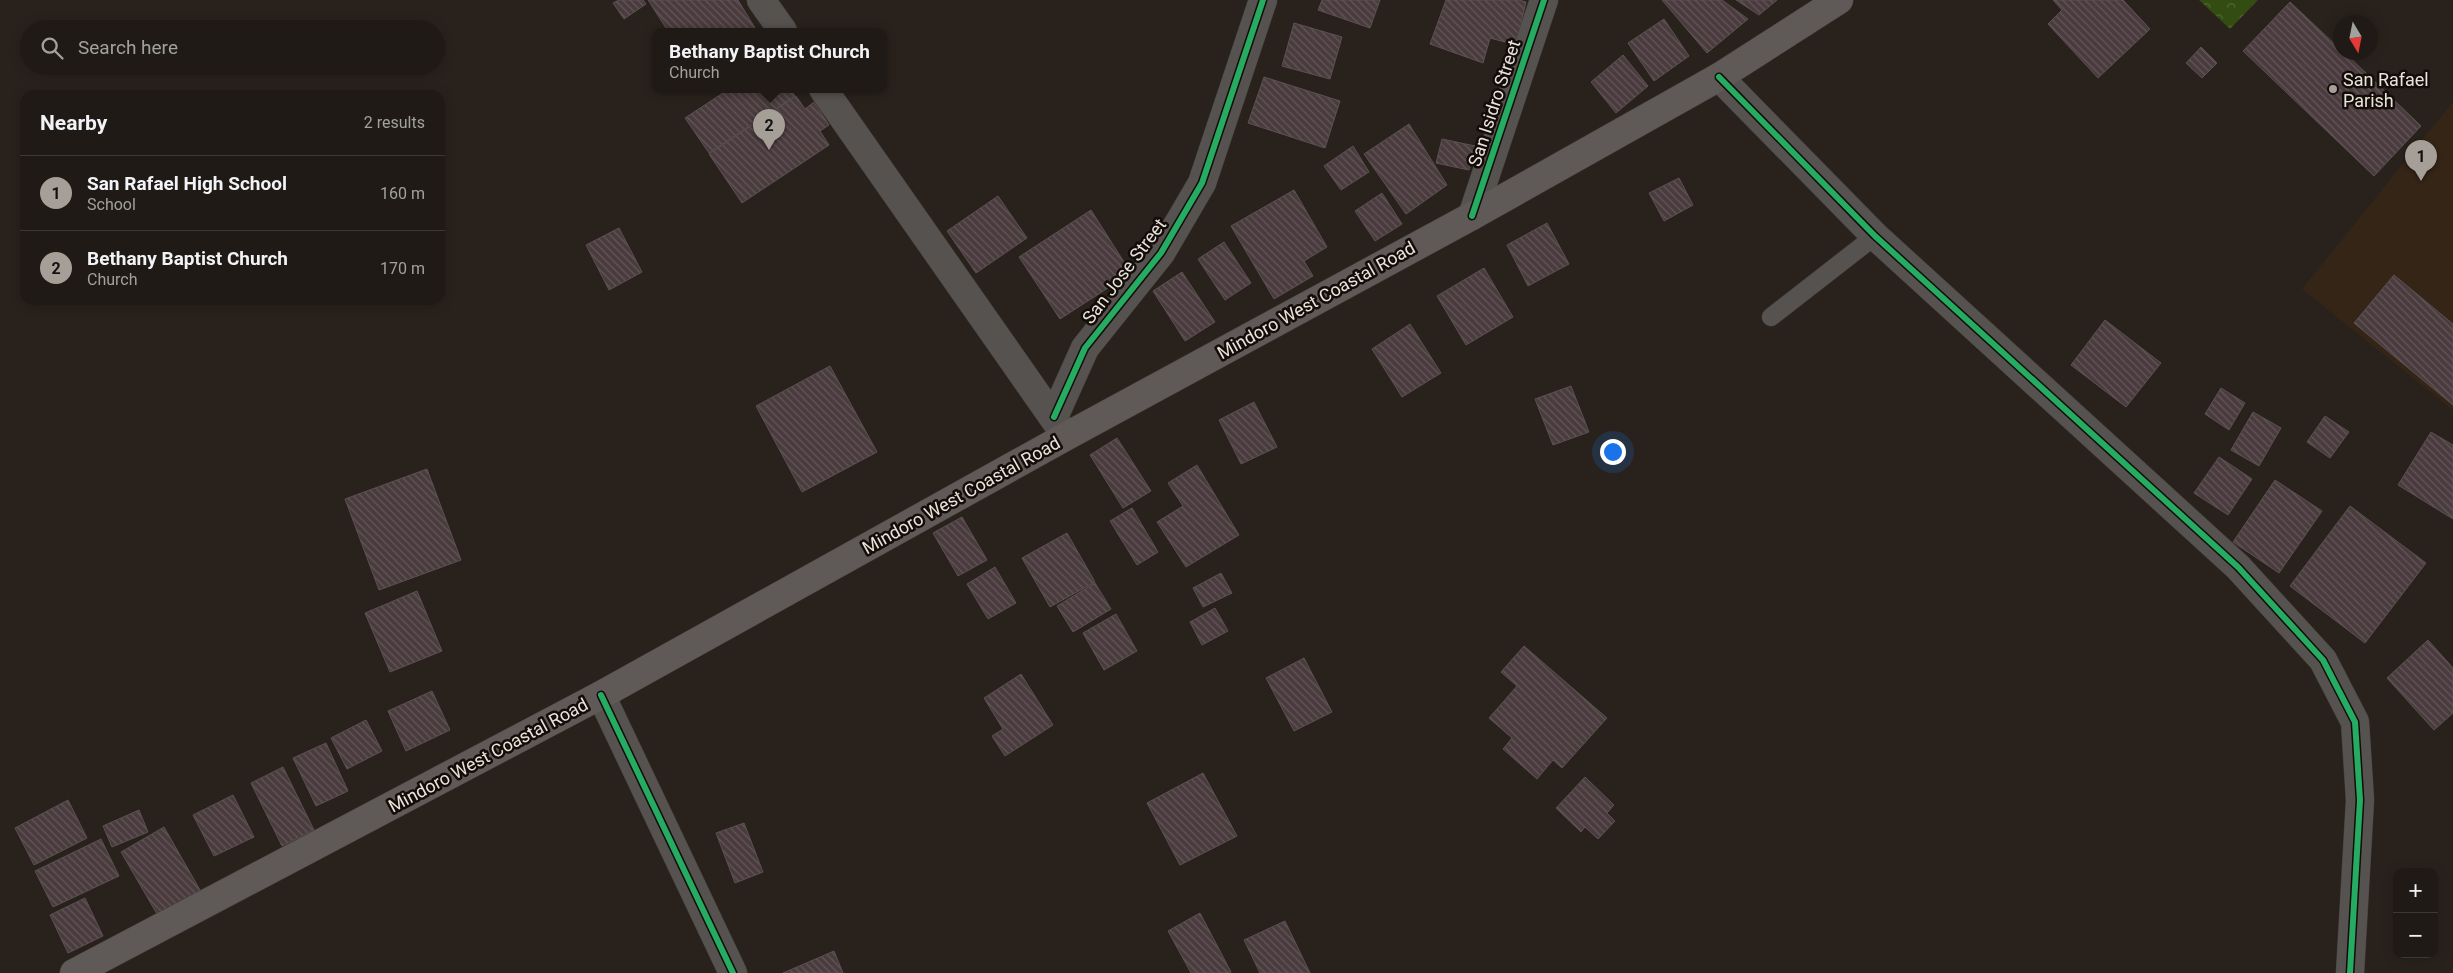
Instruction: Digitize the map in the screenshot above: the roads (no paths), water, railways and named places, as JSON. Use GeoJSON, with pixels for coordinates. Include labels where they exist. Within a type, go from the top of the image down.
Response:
{"type":"FeatureCollection","features":[{"type":"Feature","properties":{"kind":"main road","name":"Mindoro West Coastal Road"},"geometry":{"type":"LineString","coordinates":[[74,973],[601,695],[1060,427],[1472,216],[1719,77],[1839,0]]}},
{"type":"Feature","properties":{"kind":"street"},"geometry":{"type":"LineString","coordinates":[[761,0],[781,28]]}},
{"type":"Feature","properties":{"kind":"street","name":"San Jose Street"},"geometry":{"type":"LineString","coordinates":[[1060,427],[1085,348],[1161,253],[1202,183],[1264,0]]}},
{"type":"Feature","properties":{"kind":"street","name":"San Isidro Street"},"geometry":{"type":"LineString","coordinates":[[1472,216],[1544,0]]}},
{"type":"Feature","properties":{"kind":"street"},"geometry":{"type":"LineString","coordinates":[[1719,77],[1875,236],[2238,567],[2323,660],[2355,722],[2360,800],[2350,973]]}},
{"type":"Feature","properties":{"kind":"street"},"geometry":{"type":"LineString","coordinates":[[826,93],[1060,427]]}},
{"type":"Feature","properties":{"kind":"street"},"geometry":{"type":"LineString","coordinates":[[601,695],[733,973]]}},
{"type":"Feature","properties":{"kind":"lane"},"geometry":{"type":"LineString","coordinates":[[1771,317],[1875,236]]}},
{"type":"Feature","properties":{"kind":"place","name":"San Rafael Parish"},"geometry":{"type":"Point","coordinates":[2333,89]}},
{"type":"Feature","properties":{"kind":"place","name":"Bethany Baptist Church"},"geometry":{"type":"Point","coordinates":[769,150]}},
{"type":"Feature","properties":{"kind":"place","name":"San Rafael High School"},"geometry":{"type":"Point","coordinates":[2421,181]}}]}
